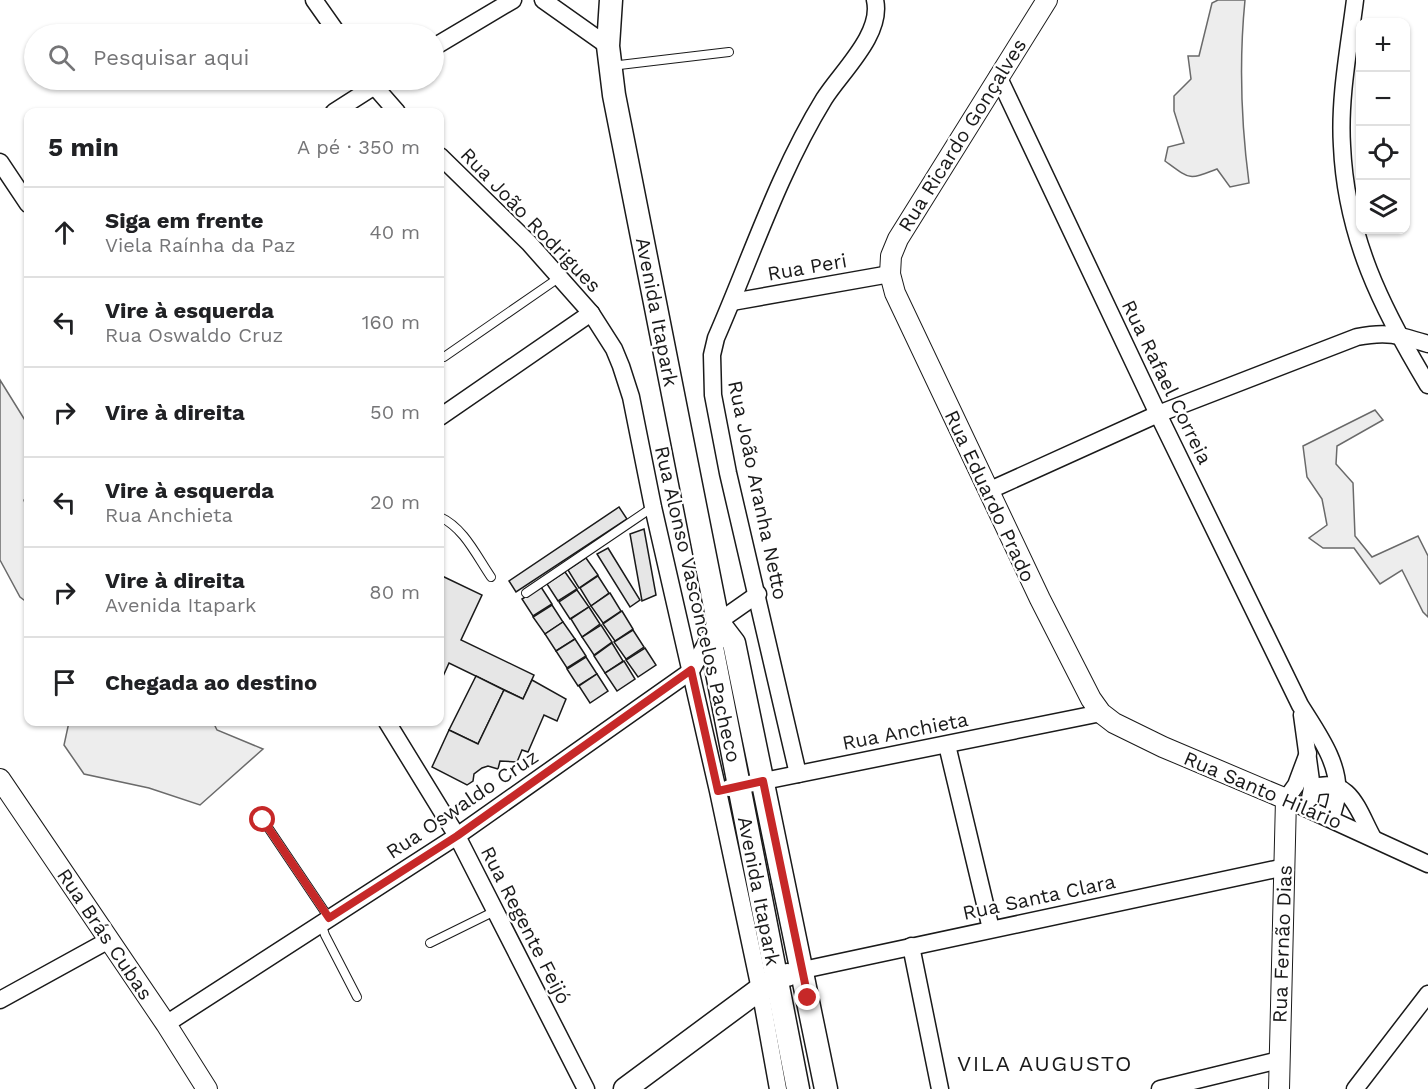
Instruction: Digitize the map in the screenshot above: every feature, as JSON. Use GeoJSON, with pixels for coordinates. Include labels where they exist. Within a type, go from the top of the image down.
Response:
{"type":"FeatureCollection","features":[{"type":"Feature","properties":{"kind":"main road","name":"Avenida Itapark"},"geometry":{"type":"LineString","coordinates":[[611,0],[609,56],[614,95],[718,622],[712,647],[728,788],[768,984],[798,1089]]}},
{"type":"Feature","properties":{"kind":"main road","name":"Avenida Itapark"},"geometry":{"type":"LineString","coordinates":[[718,622],[734,643],[826,1089]]}},
{"type":"Feature","properties":{"kind":"main road"},"geometry":{"type":"LineString","coordinates":[[625,1089],[768,984],[803,969]]}},
{"type":"Feature","properties":{"kind":"main road"},"geometry":{"type":"LineString","coordinates":[[768,984],[791,984],[799,995],[826,1089]]}},
{"type":"Feature","properties":{"kind":"street"},"geometry":{"type":"LineString","coordinates":[[314,0],[331,24]]}},
{"type":"Feature","properties":{"kind":"street"},"geometry":{"type":"LineString","coordinates":[[444,41],[513,0]]}},
{"type":"Feature","properties":{"kind":"street"},"geometry":{"type":"LineString","coordinates":[[543,0],[609,56]]}},
{"type":"Feature","properties":{"kind":"street","name":"Rua João Aranha Netto"},"geometry":{"type":"LineString","coordinates":[[798,774],[758,594],[728,473],[714,395],[712,355],[716,338],[803,133],[873,30],[876,16],[875,0]]}},
{"type":"Feature","properties":{"kind":"street","name":"Rua Ricardo Gonçalves"},"geometry":{"type":"LineString","coordinates":[[890,274],[891,256],[898,239],[1047,0]]}},
{"type":"Feature","properties":{"kind":"street"},"geometry":{"type":"LineString","coordinates":[[1355,0],[1342,106],[1342,146],[1352,222],[1365,263],[1398,334],[1428,385]]}},
{"type":"Feature","properties":{"kind":"street","name":"Rua Rafael Correia"},"geometry":{"type":"LineString","coordinates":[[998,76],[1158,414],[1300,705],[1324,746],[1335,772],[1337,786],[1336,804],[1330,819]]}},
{"type":"Feature","properties":{"kind":"street"},"geometry":{"type":"LineString","coordinates":[[339,108],[364,90]]}},
{"type":"Feature","properties":{"kind":"street"},"geometry":{"type":"LineString","coordinates":[[381,90],[394,108]]}},
{"type":"Feature","properties":{"kind":"street","name":"Rua João Rodrigues"},"geometry":{"type":"LineString","coordinates":[[444,160],[529,243],[591,313]]}},
{"type":"Feature","properties":{"kind":"street"},"geometry":{"type":"LineString","coordinates":[[0,162],[24,198]]}},
{"type":"Feature","properties":{"kind":"street","name":"Rua Peri"},"geometry":{"type":"LineString","coordinates":[[732,302],[890,274]]}},
{"type":"Feature","properties":{"kind":"street","name":"Rua Eduardo Prado"},"geometry":{"type":"LineString","coordinates":[[890,274],[904,312],[988,492],[1050,620],[1091,699],[1101,713]]}},
{"type":"Feature","properties":{"kind":"street"},"geometry":{"type":"LineString","coordinates":[[444,414],[591,313]]}},
{"type":"Feature","properties":{"kind":"street","name":"Rua Alonso Vasconcelos Pacheco"},"geometry":{"type":"LineString","coordinates":[[591,313],[614,349],[631,397],[653,507],[691,670],[728,788]]}},
{"type":"Feature","properties":{"kind":"street"},"geometry":{"type":"LineString","coordinates":[[988,492],[1158,414],[1357,337],[1379,333],[1398,334],[1428,344]]}},
{"type":"Feature","properties":{"kind":"street","name":"Rua Oswaldo Cruz"},"geometry":{"type":"LineString","coordinates":[[166,1024],[457,836],[691,670],[718,622],[758,594]]}},
{"type":"Feature","properties":{"kind":"street","name":"Rua Rafael Correia"},"geometry":{"type":"LineString","coordinates":[[1300,705],[1312,788],[1308,809]]}},
{"type":"Feature","properties":{"kind":"street","name":"Rua Anchieta"},"geometry":{"type":"LineString","coordinates":[[728,788],[1101,713]]}},
{"type":"Feature","properties":{"kind":"street","name":"Rua Santo Hilário"},"geometry":{"type":"LineString","coordinates":[[1101,713],[1114,723],[1163,747],[1286,799],[1428,864]]}},
{"type":"Feature","properties":{"kind":"street","name":"Rua Regente Feijó"},"geometry":{"type":"LineString","coordinates":[[389,726],[457,836],[586,1089]]}},
{"type":"Feature","properties":{"kind":"street"},"geometry":{"type":"LineString","coordinates":[[947,744],[991,929]]}},
{"type":"Feature","properties":{"kind":"street"},"geometry":{"type":"LineString","coordinates":[[1286,799],[1296,785],[1308,753]]}},
{"type":"Feature","properties":{"kind":"street","name":"Rua Brás Cubas"},"geometry":{"type":"LineString","coordinates":[[0,779],[166,1024],[207,1089]]}},
{"type":"Feature","properties":{"kind":"street"},"geometry":{"type":"LineString","coordinates":[[1312,788],[1324,784],[1337,786],[1346,792],[1373,838]]}},
{"type":"Feature","properties":{"kind":"street","name":"Rua Fernão Dias"},"geometry":{"type":"LineString","coordinates":[[1279,1089],[1286,799]]}},
{"type":"Feature","properties":{"kind":"street","name":"Rua Santa Clara"},"geometry":{"type":"LineString","coordinates":[[803,969],[1285,867]]}},
{"type":"Feature","properties":{"kind":"street"},"geometry":{"type":"LineString","coordinates":[[0,1000],[109,940]]}},
{"type":"Feature","properties":{"kind":"street"},"geometry":{"type":"LineString","coordinates":[[911,946],[940,1089]]}},
{"type":"Feature","properties":{"kind":"street"},"geometry":{"type":"LineString","coordinates":[[768,984],[778,1089]]}},
{"type":"Feature","properties":{"kind":"street"},"geometry":{"type":"LineString","coordinates":[[1355,1089],[1428,994]]}},
{"type":"Feature","properties":{"kind":"street"},"geometry":{"type":"LineString","coordinates":[[1160,1089],[1279,1060]]}},
{"type":"Feature","properties":{"kind":"lane"},"geometry":{"type":"LineString","coordinates":[[609,56],[729,52]]}},
{"type":"Feature","properties":{"kind":"lane"},"geometry":{"type":"LineString","coordinates":[[444,357],[560,277]]}},
{"type":"Feature","properties":{"kind":"lane"},"geometry":{"type":"LineString","coordinates":[[526,593],[653,507]]}},
{"type":"Feature","properties":{"kind":"lane"},"geometry":{"type":"LineString","coordinates":[[444,519],[452,523],[463,534],[491,577]]}},
{"type":"Feature","properties":{"kind":"lane"},"geometry":{"type":"LineString","coordinates":[[263,820],[325,920],[325,936],[357,997]]}},
{"type":"Feature","properties":{"kind":"lane"},"geometry":{"type":"LineString","coordinates":[[430,942],[495,911]]}},
{"type":"Feature","properties":{"kind":"shaded area"},"geometry":{"type":"Polygon","coordinates":[[[1218,0],[1245,0],[1242,92],[1249,183],[1230,187],[1217,169],[1190,176],[1165,161],[1168,147],[1184,143],[1174,111],[1174,96],[1191,79],[1188,56],[1199,56],[1212,3],[1218,0]]]}},
{"type":"Feature","properties":{"kind":"shaded area"},"geometry":{"type":"Polygon","coordinates":[[[0,380],[24,419],[24,600],[20,597],[0,560],[0,380]]]}},
{"type":"Feature","properties":{"kind":"shaded area"},"geometry":{"type":"Polygon","coordinates":[[[1375,410],[1383,420],[1337,446],[1336,464],[1353,483],[1355,536],[1372,557],[1418,536],[1428,556],[1428,617],[1423,612],[1402,570],[1380,584],[1354,548],[1323,548],[1309,538],[1327,525],[1322,499],[1307,477],[1303,446],[1375,410]]]}},
{"type":"Feature","properties":{"kind":"shaded area"},"geometry":{"type":"Polygon","coordinates":[[[68,726],[215,726],[217,730],[263,749],[200,805],[149,788],[84,774],[64,745],[68,726]]]}},
{"type":"Feature","properties":{"kind":"building"},"geometry":{"type":"Polygon","coordinates":[[[619,507],[627,519],[516,592],[509,581],[619,507]]]}},
{"type":"Feature","properties":{"kind":"building"},"geometry":{"type":"Polygon","coordinates":[[[644,529],[656,595],[642,601],[630,534],[644,529]]]}},
{"type":"Feature","properties":{"kind":"building"},"geometry":{"type":"Polygon","coordinates":[[[608,548],[640,600],[630,607],[597,554],[608,548]]]}},
{"type":"Feature","properties":{"kind":"building"},"geometry":{"type":"Polygon","coordinates":[[[586,558],[598,575],[579,588],[568,570],[586,558]]]}},
{"type":"Feature","properties":{"kind":"building"},"geometry":{"type":"Polygon","coordinates":[[[565,572],[577,589],[558,601],[547,584],[565,572]]]}},
{"type":"Feature","properties":{"kind":"building"},"geometry":{"type":"Polygon","coordinates":[[[598,576],[609,593],[591,606],[580,588],[598,576]]]}},
{"type":"Feature","properties":{"kind":"building"},"geometry":{"type":"Polygon","coordinates":[[[444,577],[482,595],[461,640],[534,675],[523,699],[449,663],[444,674],[444,577]]]}},
{"type":"Feature","properties":{"kind":"building"},"geometry":{"type":"Polygon","coordinates":[[[541,587],[552,604],[533,616],[522,599],[541,587]]]}},
{"type":"Feature","properties":{"kind":"building"},"geometry":{"type":"Polygon","coordinates":[[[577,590],[589,607],[570,619],[559,602],[577,590]]]}},
{"type":"Feature","properties":{"kind":"building"},"geometry":{"type":"Polygon","coordinates":[[[610,593],[621,611],[603,623],[591,606],[610,593]]]}},
{"type":"Feature","properties":{"kind":"building"},"geometry":{"type":"Polygon","coordinates":[[[552,605],[563,622],[545,634],[533,617],[552,605]]]}},
{"type":"Feature","properties":{"kind":"building"},"geometry":{"type":"Polygon","coordinates":[[[589,607],[600,624],[582,637],[571,619],[589,607]]]}},
{"type":"Feature","properties":{"kind":"building"},"geometry":{"type":"Polygon","coordinates":[[[622,611],[633,629],[615,641],[603,624],[622,611]]]}},
{"type":"Feature","properties":{"kind":"building"},"geometry":{"type":"Polygon","coordinates":[[[563,622],[575,639],[556,651],[545,634],[563,622]]]}},
{"type":"Feature","properties":{"kind":"building"},"geometry":{"type":"Polygon","coordinates":[[[601,625],[612,642],[594,655],[582,637],[601,625]]]}},
{"type":"Feature","properties":{"kind":"building"},"geometry":{"type":"Polygon","coordinates":[[[633,630],[644,647],[626,659],[614,642],[633,630]]]}},
{"type":"Feature","properties":{"kind":"building"},"geometry":{"type":"Polygon","coordinates":[[[575,639],[586,656],[567,668],[556,651],[575,639]]]}},
{"type":"Feature","properties":{"kind":"building"},"geometry":{"type":"Polygon","coordinates":[[[612,643],[623,661],[605,673],[594,656],[612,643]]]}},
{"type":"Feature","properties":{"kind":"building"},"geometry":{"type":"Polygon","coordinates":[[[645,648],[656,665],[638,677],[626,660],[645,648]]]}},
{"type":"Feature","properties":{"kind":"building"},"geometry":{"type":"Polygon","coordinates":[[[586,657],[597,674],[578,686],[567,669],[586,657]]]}},
{"type":"Feature","properties":{"kind":"building"},"geometry":{"type":"Polygon","coordinates":[[[624,661],[635,679],[617,691],[605,673],[624,661]]]}},
{"type":"Feature","properties":{"kind":"building"},"geometry":{"type":"Polygon","coordinates":[[[597,674],[608,691],[590,703],[579,686],[597,674]]]}},
{"type":"Feature","properties":{"kind":"building"},"geometry":{"type":"Polygon","coordinates":[[[476,676],[504,690],[478,744],[449,730],[476,676]]]}},
{"type":"Feature","properties":{"kind":"building"},"geometry":{"type":"Polygon","coordinates":[[[532,680],[566,699],[557,721],[544,715],[528,752],[522,750],[517,762],[500,761],[498,769],[488,766],[482,768],[474,774],[473,781],[467,785],[432,767],[449,730],[478,744],[504,690],[523,699],[532,680]]]}},
{"type":"Feature","properties":{"kind":"district","name":"VILA AUGUSTO"},"geometry":{"type":"Point","coordinates":[1045,1063]}},
{"type":"Feature","properties":{"kind":"route"},"geometry":{"type":"LineString","coordinates":[[263,820],[329,918],[457,836],[691,670],[718,791],[763,781],[808,998]]}}]}
